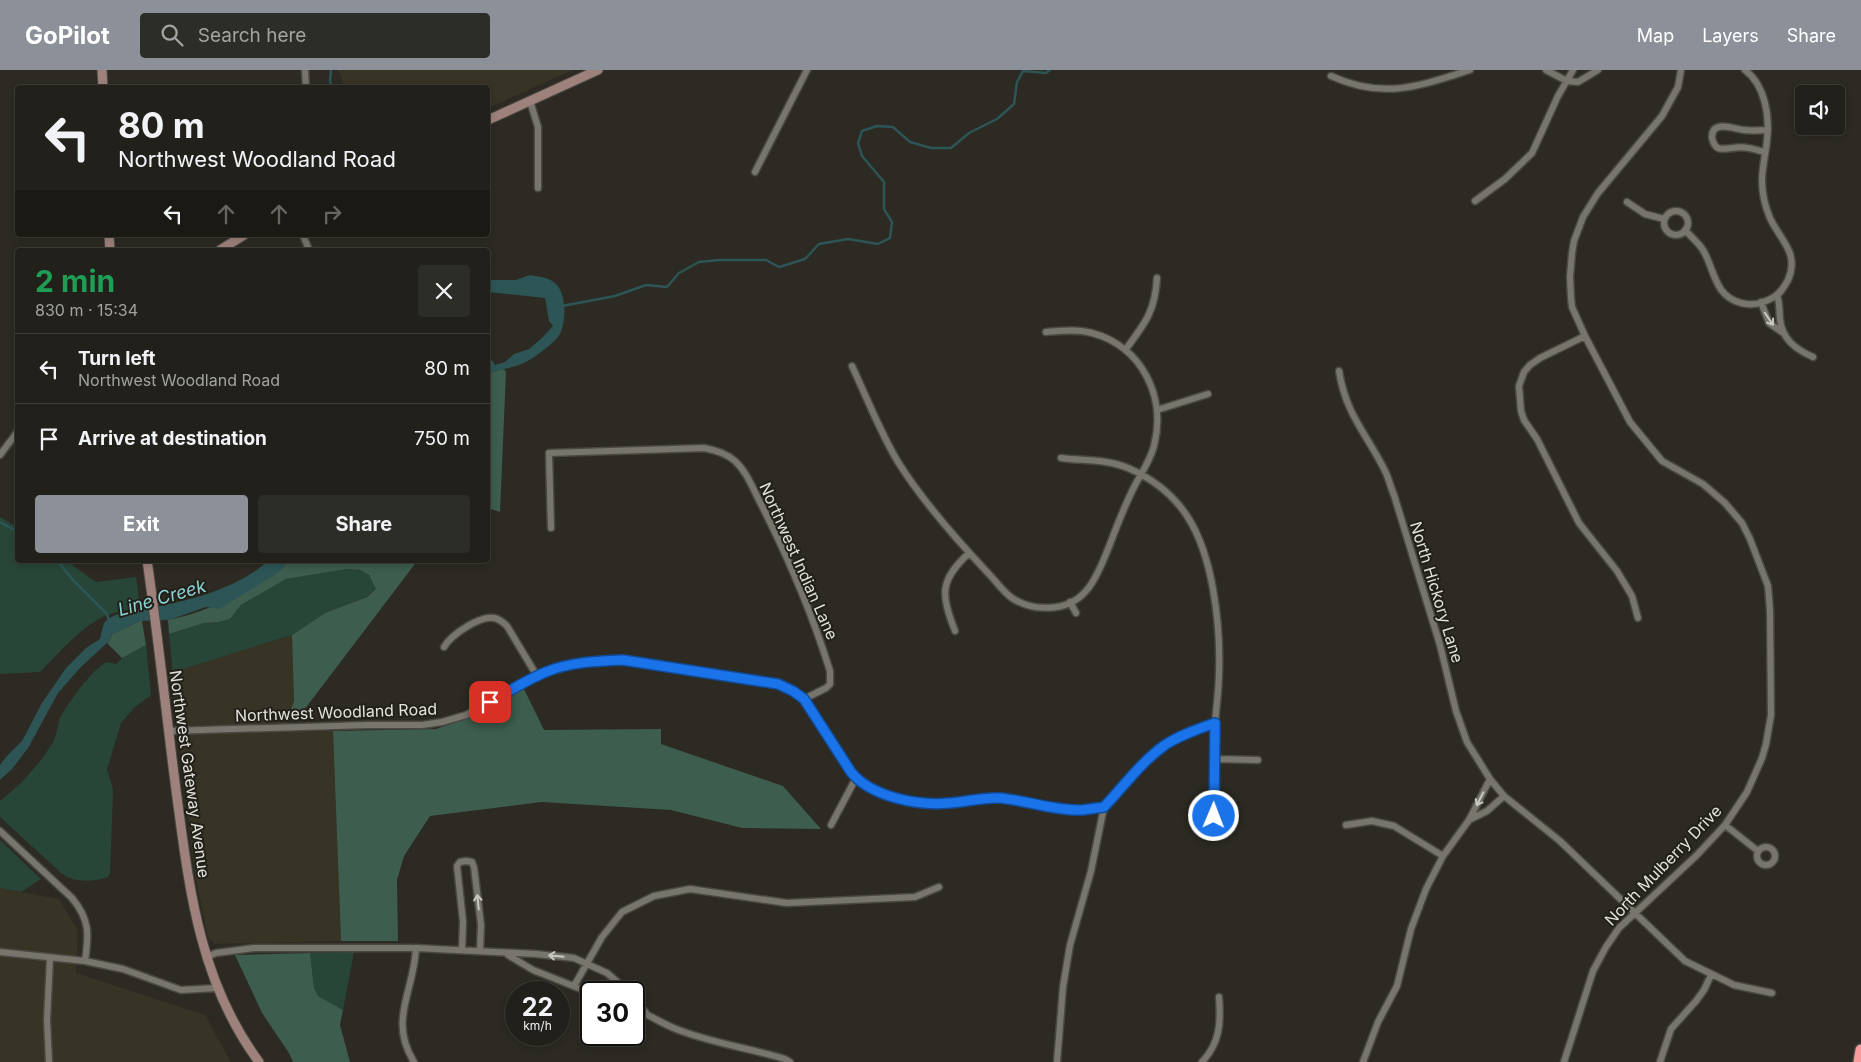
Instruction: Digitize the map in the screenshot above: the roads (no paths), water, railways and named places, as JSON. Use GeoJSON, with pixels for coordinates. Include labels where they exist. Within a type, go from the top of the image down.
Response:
{"type":"FeatureCollection","features":[{"type":"Feature","properties":{"kind":"highway"},"geometry":{"type":"LineString","coordinates":[[1859,1062],[1861,1050]]}},
{"type":"Feature","properties":{"kind":"main road"},"geometry":{"type":"LineString","coordinates":[[102,70],[103,85]]}},
{"type":"Feature","properties":{"kind":"main road"},"geometry":{"type":"LineString","coordinates":[[490,119],[598,70]]}},
{"type":"Feature","properties":{"kind":"main road"},"geometry":{"type":"LineString","coordinates":[[223,248],[241,237]]}},
{"type":"Feature","properties":{"kind":"main road","name":"Northwest Gateway Avenue"},"geometry":{"type":"LineString","coordinates":[[147,563],[189,884],[206,957],[217,988],[232,1021],[259,1062]]}},
{"type":"Feature","properties":{"kind":"street"},"geometry":{"type":"LineString","coordinates":[[305,70],[306,85]]}},
{"type":"Feature","properties":{"kind":"street"},"geometry":{"type":"LineString","coordinates":[[755,172],[807,70]]}},
{"type":"Feature","properties":{"kind":"street"},"geometry":{"type":"LineString","coordinates":[[1331,76],[1356,86],[1386,89],[1420,86],[1470,70]]}},
{"type":"Feature","properties":{"kind":"street"},"geometry":{"type":"LineString","coordinates":[[1546,70],[1567,81],[1578,82],[1598,70]]}},
{"type":"Feature","properties":{"kind":"street"},"geometry":{"type":"LineString","coordinates":[[1474,201],[1505,179],[1532,153],[1558,96],[1573,70]]}},
{"type":"Feature","properties":{"kind":"street","name":"North Mulberry Drive"},"geometry":{"type":"LineString","coordinates":[[1564,1062],[1593,970],[1606,947],[1620,928],[1725,826],[1747,792],[1762,758],[1771,715],[1768,586],[1750,538],[1742,523],[1725,503],[1703,484],[1662,461],[1630,422],[1572,307],[1570,289],[1572,253],[1579,226],[1598,193],[1662,116],[1678,87],[1681,70]]}},
{"type":"Feature","properties":{"kind":"street"},"geometry":{"type":"LineString","coordinates":[[1685,230],[1704,251],[1717,286],[1734,301],[1753,304],[1778,295],[1783,289],[1789,276],[1792,259],[1790,250],[1775,227],[1766,206],[1762,180],[1768,130],[1766,110],[1760,88],[1745,70]]}},
{"type":"Feature","properties":{"kind":"street"},"geometry":{"type":"LineString","coordinates":[[530,101],[538,127],[538,188]]}},
{"type":"Feature","properties":{"kind":"street"},"geometry":{"type":"LineString","coordinates":[[1764,152],[1743,148],[1717,148],[1712,134],[1720,126],[1748,130],[1768,130]]}},
{"type":"Feature","properties":{"kind":"street"},"geometry":{"type":"LineString","coordinates":[[1627,202],[1645,214],[1664,219]]}},
{"type":"Feature","properties":{"kind":"street"},"geometry":{"type":"LineString","coordinates":[[1671,212],[1681,212],[1688,220],[1685,230],[1676,235],[1666,230],[1664,219],[1671,212]]}},
{"type":"Feature","properties":{"kind":"street"},"geometry":{"type":"LineString","coordinates":[[1126,349],[1152,312],[1157,278]]}},
{"type":"Feature","properties":{"kind":"street"},"geometry":{"type":"LineString","coordinates":[[1778,295],[1782,332]]}},
{"type":"Feature","properties":{"kind":"street"},"geometry":{"type":"LineString","coordinates":[[1761,302],[1769,323],[1782,332],[1796,348],[1813,357]]}},
{"type":"Feature","properties":{"kind":"street"},"geometry":{"type":"LineString","coordinates":[[852,366],[898,461],[920,493],[969,553],[1004,592],[1013,599],[1031,607],[1053,608],[1070,602],[1085,593],[1093,582],[1123,510],[1149,461],[1156,438],[1157,410],[1150,384],[1138,362],[1126,349],[1091,332],[1069,330],[1046,332]]}},
{"type":"Feature","properties":{"kind":"street"},"geometry":{"type":"LineString","coordinates":[[1585,336],[1540,358],[1530,365],[1524,372],[1519,386],[1520,411],[1537,438],[1579,523],[1617,571],[1632,596],[1638,618]]}},
{"type":"Feature","properties":{"kind":"street","name":"North Hickory Lane"},"geometry":{"type":"LineString","coordinates":[[1339,371],[1346,402],[1386,473],[1440,645],[1456,711],[1466,742],[1490,779],[1504,796],[1560,840],[1636,912],[1684,961],[1710,975],[1734,984],[1772,993]]}},
{"type":"Feature","properties":{"kind":"street"},"geometry":{"type":"LineString","coordinates":[[1157,410],[1208,394]]}},
{"type":"Feature","properties":{"kind":"street"},"geometry":{"type":"LineString","coordinates":[[0,455],[15,435]]}},
{"type":"Feature","properties":{"kind":"street","name":"Northwest Indian Lane"},"geometry":{"type":"LineString","coordinates":[[551,528],[549,453],[704,448],[719,451],[734,460],[745,473],[774,529],[800,589],[830,671],[830,684],[804,699]]}},
{"type":"Feature","properties":{"kind":"street"},"geometry":{"type":"LineString","coordinates":[[1061,458],[1111,462],[1141,474],[1162,487],[1180,506],[1195,528],[1205,552],[1218,628],[1219,672],[1215,723],[1214,816]]}},
{"type":"Feature","properties":{"kind":"street"},"geometry":{"type":"LineString","coordinates":[[955,631],[944,594],[947,580],[953,568],[969,553]]}},
{"type":"Feature","properties":{"kind":"street"},"geometry":{"type":"LineString","coordinates":[[1070,602],[1076,613]]}},
{"type":"Feature","properties":{"kind":"street"},"geometry":{"type":"LineString","coordinates":[[444,647],[454,635],[481,620],[495,618],[501,620],[507,626],[537,676]]}},
{"type":"Feature","properties":{"kind":"street","name":"Northwest Woodland Road"},"geometry":{"type":"LineString","coordinates":[[168,731],[432,724],[466,715],[537,676],[568,665],[623,660],[778,684],[793,691],[804,699],[856,778],[876,791],[915,802],[932,804],[997,798],[1082,810],[1104,807]]}},
{"type":"Feature","properties":{"kind":"street"},"geometry":{"type":"LineString","coordinates":[[1057,1062],[1063,987],[1070,945],[1086,887],[1104,807],[1140,767],[1166,744],[1189,732],[1215,723]]}},
{"type":"Feature","properties":{"kind":"street"},"geometry":{"type":"LineString","coordinates":[[1215,759],[1258,760]]}},
{"type":"Feature","properties":{"kind":"street"},"geometry":{"type":"LineString","coordinates":[[831,825],[856,778]]}},
{"type":"Feature","properties":{"kind":"street"},"geometry":{"type":"LineString","coordinates":[[1363,1062],[1378,1022],[1397,986],[1423,896],[1443,856],[1469,820],[1490,779]]}},
{"type":"Feature","properties":{"kind":"street"},"geometry":{"type":"LineString","coordinates":[[1469,820],[1487,811],[1504,796]]}},
{"type":"Feature","properties":{"kind":"street"},"geometry":{"type":"LineString","coordinates":[[1346,825],[1372,821],[1394,826],[1443,856]]}},
{"type":"Feature","properties":{"kind":"street"},"geometry":{"type":"LineString","coordinates":[[1725,826],[1758,851]]}},
{"type":"Feature","properties":{"kind":"street"},"geometry":{"type":"LineString","coordinates":[[0,830],[72,898],[81,909],[87,926],[88,940],[85,961]]}},
{"type":"Feature","properties":{"kind":"street"},"geometry":{"type":"LineString","coordinates":[[462,950],[463,921],[458,866],[460,862],[466,861],[472,862],[474,867],[481,925],[480,951]]}},
{"type":"Feature","properties":{"kind":"street"},"geometry":{"type":"LineString","coordinates":[[574,986],[602,937],[622,912],[654,896],[690,889],[788,903],[915,897],[939,886]]}},
{"type":"Feature","properties":{"kind":"street"},"geometry":{"type":"LineString","coordinates":[[206,957],[216,953],[254,948],[416,948],[536,954],[574,958],[607,973],[616,981]]}},
{"type":"Feature","properties":{"kind":"street"},"geometry":{"type":"LineString","coordinates":[[414,1062],[408,1051],[402,1026],[402,1016],[415,963],[416,948]]}},
{"type":"Feature","properties":{"kind":"street"},"geometry":{"type":"LineString","coordinates":[[0,952],[85,961],[123,969],[182,990],[217,988]]}},
{"type":"Feature","properties":{"kind":"street"},"geometry":{"type":"LineString","coordinates":[[507,954],[533,970],[580,988]]}},
{"type":"Feature","properties":{"kind":"street"},"geometry":{"type":"LineString","coordinates":[[49,1062],[47,1020],[50,958]]}},
{"type":"Feature","properties":{"kind":"street"},"geometry":{"type":"LineString","coordinates":[[1660,1062],[1671,1029],[1704,990],[1710,975]]}},
{"type":"Feature","properties":{"kind":"street"},"geometry":{"type":"LineString","coordinates":[[1202,1062],[1209,1054],[1219,1031],[1221,1020],[1219,997]]}},
{"type":"Feature","properties":{"kind":"street"},"geometry":{"type":"LineString","coordinates":[[646,1014],[675,1028],[721,1043],[749,1048],[785,1058],[790,1062]]}},
{"type":"Feature","properties":{"kind":"water"},"geometry":{"type":"Polygon","coordinates":[[[530,275],[555,283],[564,301],[563,325],[558,337],[537,355],[516,366],[490,372],[490,361],[492,360],[495,365],[505,362],[514,354],[529,349],[553,326],[549,321],[545,298],[490,292],[490,280],[516,280],[530,275]]]}},
{"type":"Feature","properties":{"kind":"water"},"geometry":{"type":"Polygon","coordinates":[[[265,563],[288,563],[276,574],[219,609],[206,607],[169,620],[140,621],[112,634],[110,640],[80,668],[58,693],[28,748],[12,769],[0,780],[0,765],[22,741],[42,703],[66,668],[86,648],[100,639],[103,625],[108,619],[127,611],[175,603],[204,595],[232,584],[265,563]]]}},
{"type":"Feature","properties":{"kind":"waterway","name":"Line Creek"},"geometry":{"type":"LineString","coordinates":[[331,70],[331,85]]}},
{"type":"Feature","properties":{"kind":"waterway"},"geometry":{"type":"LineString","coordinates":[[562,306],[615,296],[646,285],[667,287],[679,273],[699,262],[766,260],[779,267],[805,259],[819,244],[848,239],[878,244],[890,238],[892,222],[884,209],[884,182],[862,156],[858,143],[862,131],[877,126],[893,127],[910,142],[931,148],[951,148],[969,133],[997,119],[1014,104],[1017,82],[1023,71],[1046,73],[1050,70]]}},
{"type":"Feature","properties":{"kind":"waterway"},"geometry":{"type":"LineString","coordinates":[[0,522],[15,530]]}},
{"type":"Feature","properties":{"kind":"waterway"},"geometry":{"type":"LineString","coordinates":[[59,563],[72,579],[107,614],[109,621]]}}]}
